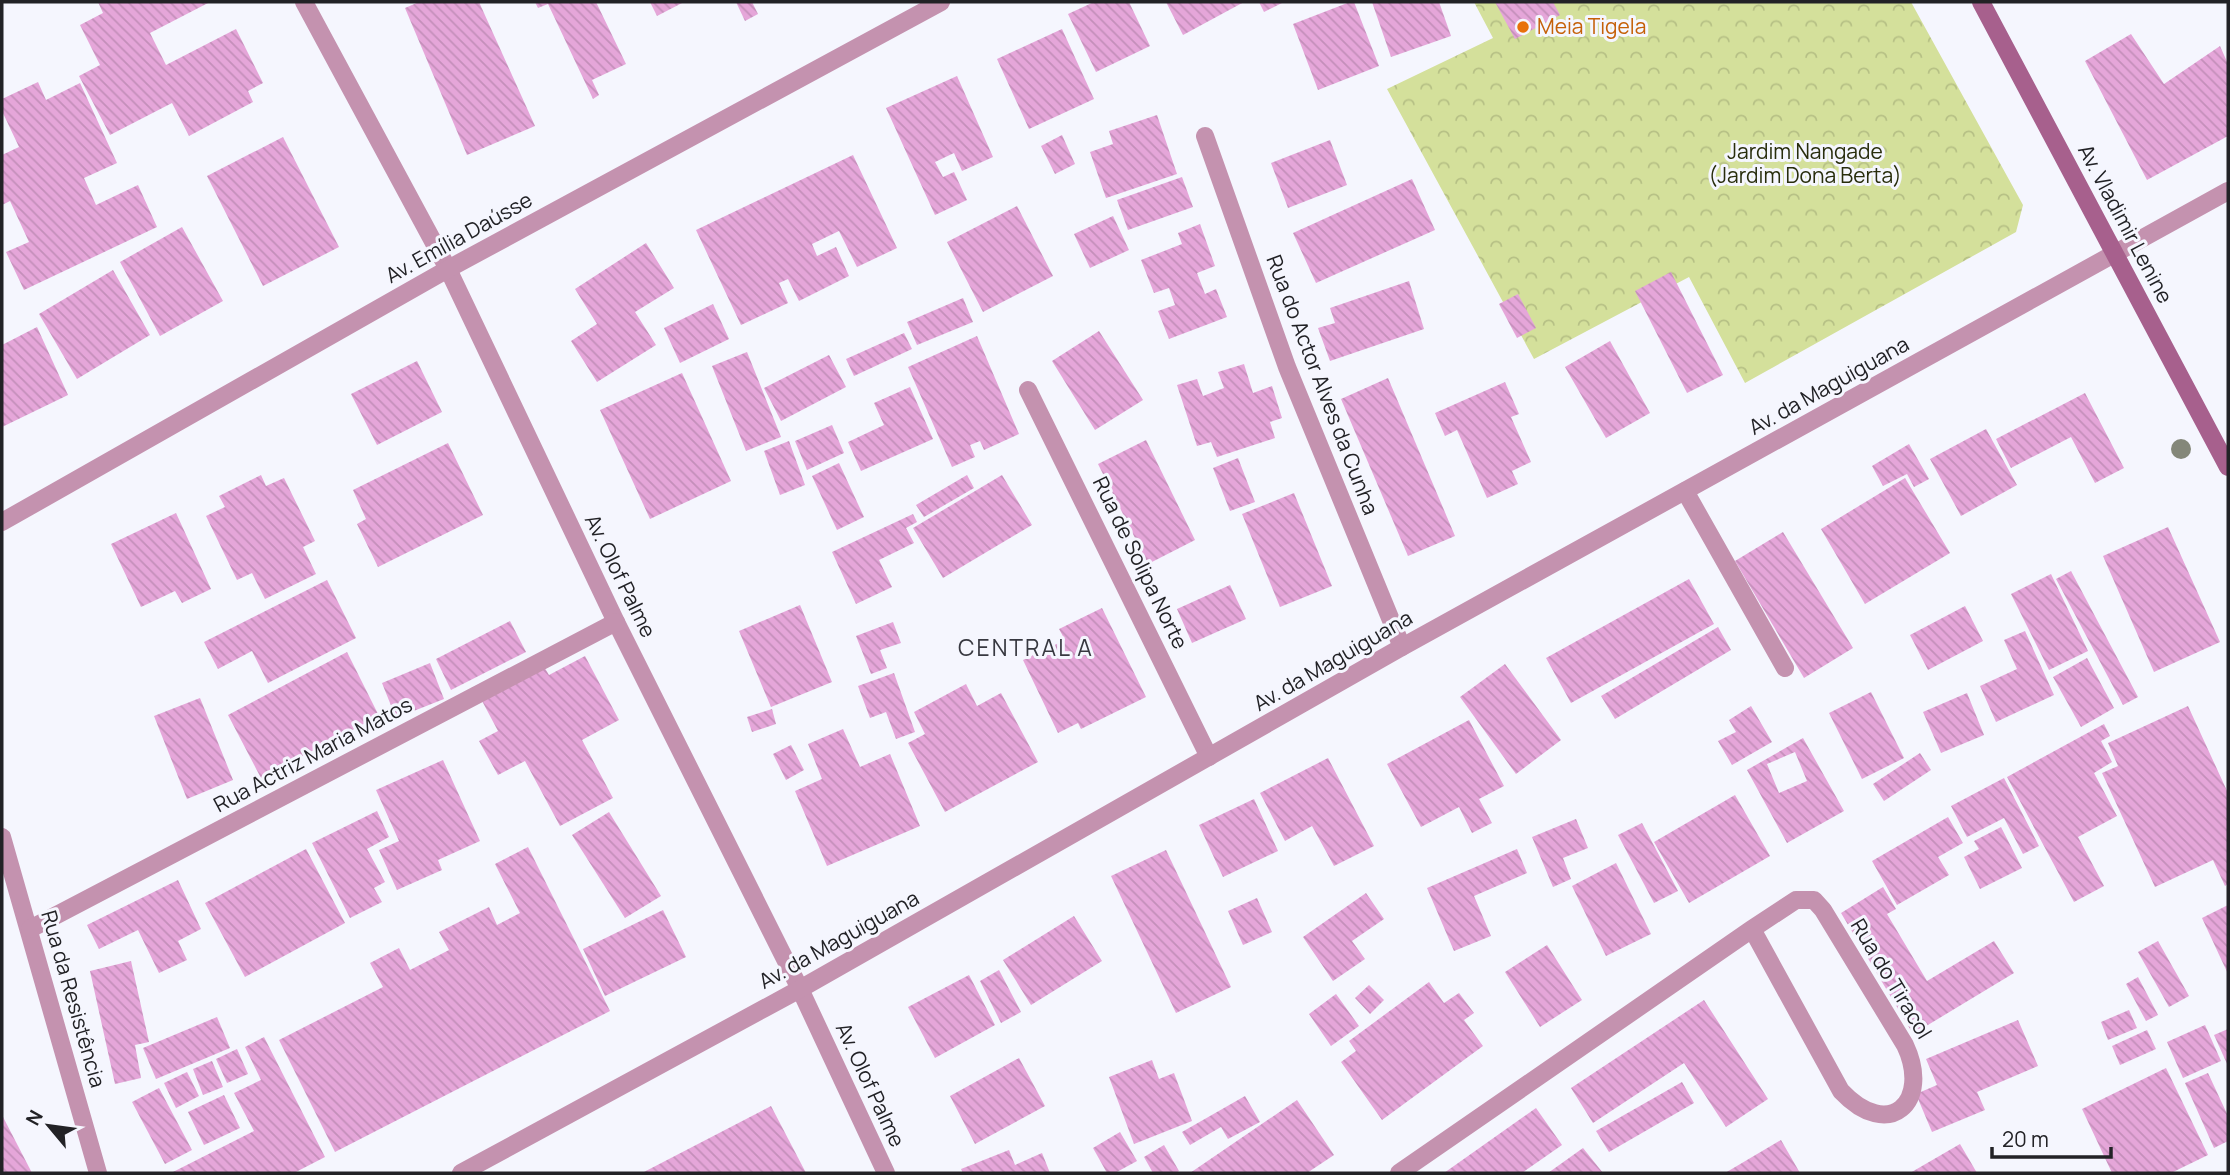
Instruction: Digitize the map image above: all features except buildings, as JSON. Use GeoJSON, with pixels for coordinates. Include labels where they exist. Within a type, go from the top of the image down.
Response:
{"type":"FeatureCollection","features":[{"type":"Feature","properties":{"kind":"main road","name":"Av. Vladimir Lenine"},"geometry":{"type":"LineString","coordinates":[[1981,2],[2228,467]]}},
{"type":"Feature","properties":{"kind":"street","name":"Av. Olof Palme"},"geometry":{"type":"LineString","coordinates":[[304,2],[448,269],[616,622],[800,989],[886,1173]]}},
{"type":"Feature","properties":{"kind":"street","name":"Av. Emília Daússe"},"geometry":{"type":"LineString","coordinates":[[2,522],[448,269],[941,2]]}},
{"type":"Feature","properties":{"kind":"street","name":"Rua do Actor Alves da Cunha"},"geometry":{"type":"LineString","coordinates":[[1205,136],[1287,366],[1402,648]]}},
{"type":"Feature","properties":{"kind":"street","name":"Av. da Maguiguana"},"geometry":{"type":"LineString","coordinates":[[461,1173],[800,989],[1402,648],[2228,191]]}},
{"type":"Feature","properties":{"kind":"street","name":"Rua de Solipa Norte"},"geometry":{"type":"LineString","coordinates":[[1028,390],[1209,757]]}},
{"type":"Feature","properties":{"kind":"street"},"geometry":{"type":"LineString","coordinates":[[1685,491],[1785,668]]}},
{"type":"Feature","properties":{"kind":"street","name":"Rua Actriz Maria Matos"},"geometry":{"type":"LineString","coordinates":[[30,929],[616,622]]}},
{"type":"Feature","properties":{"kind":"street","name":"Rua da Resistência"},"geometry":{"type":"LineString","coordinates":[[2,837],[99,1173]]}},
{"type":"Feature","properties":{"kind":"street","name":"Rua do Tiracol"},"geometry":{"type":"LineString","coordinates":[[1399,1173],[1752,929],[1796,900],[1814,900],[1823,910],[1914,1064],[1914,1084],[1906,1104],[1889,1115],[1871,1114],[1854,1105],[1841,1091],[1752,929]]}},
{"type":"Feature","properties":{"kind":"green space","name":"Jardim Nangade (Jardim Dona Berta)"},"geometry":{"type":"Polygon","coordinates":[[[1474,2],[1911,2],[2023,205],[2016,232],[1745,383],[1689,277],[1534,359],[1387,89],[1493,38],[1474,2]]]}},
{"type":"Feature","properties":{"kind":"place","name":"Meia Tigela"},"geometry":{"type":"Point","coordinates":[1523,27]}},
{"type":"Feature","properties":{"kind":"district","name":"CENTRAL A"},"geometry":{"type":"Point","coordinates":[1026,648]}}]}
